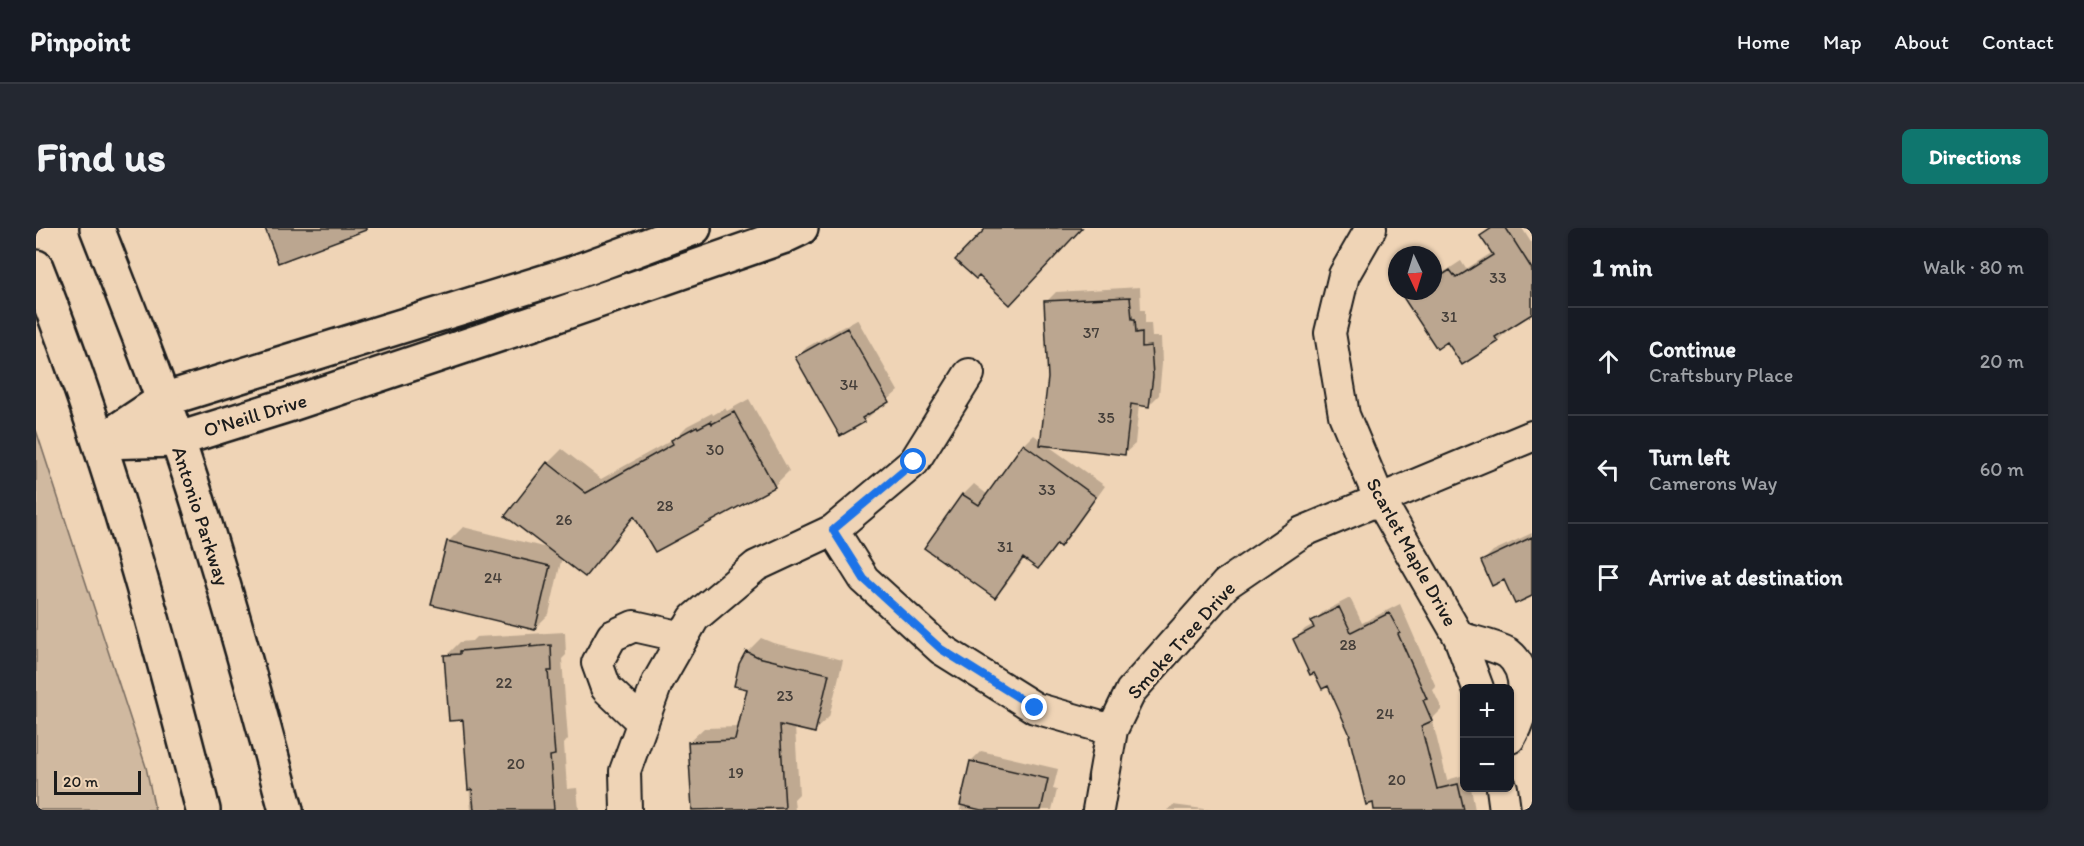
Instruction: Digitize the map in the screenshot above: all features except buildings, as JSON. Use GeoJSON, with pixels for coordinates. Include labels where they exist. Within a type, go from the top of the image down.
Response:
{"type":"FeatureCollection","features":[{"type":"Feature","properties":{"kind":"main road","name":"Antonio Parkway"},"geometry":{"type":"LineString","coordinates":[[97,228],[163,400],[192,483],[286,810]]}},
{"type":"Feature","properties":{"kind":"main road"},"geometry":{"type":"LineString","coordinates":[[100,442],[163,400],[573,273],[694,228]]}},
{"type":"Feature","properties":{"kind":"main road","name":"O'Neill Drive"},"geometry":{"type":"LineString","coordinates":[[100,442],[176,440],[537,322],[782,237],[801,228]]}},
{"type":"Feature","properties":{"kind":"main road"},"geometry":{"type":"LineString","coordinates":[[36,267],[100,442],[128,533],[203,810]]}},
{"type":"Feature","properties":{"kind":"street","name":"Scarlet Maple Drive"},"geometry":{"type":"LineString","coordinates":[[1371,228],[1344,275],[1330,333],[1344,415],[1379,498],[1459,637],[1477,684]]}},
{"type":"Feature","properties":{"kind":"street"},"geometry":{"type":"LineString","coordinates":[[626,810],[625,771],[657,683],[694,618],[756,566],[833,530],[914,462],[969,374]]}},
{"type":"Feature","properties":{"kind":"street","name":"Smoke Tree Drive"},"geometry":{"type":"LineString","coordinates":[[1098,810],[1112,730],[1131,691],[1226,585],[1302,532],[1532,436]]}},
{"type":"Feature","properties":{"kind":"street"},"geometry":{"type":"LineString","coordinates":[[833,530],[864,579],[941,649],[1035,708],[1112,730]]}},
{"type":"Feature","properties":{"kind":"street"},"geometry":{"type":"LineString","coordinates":[[643,723],[606,688],[597,663],[612,636],[634,626],[683,637]]}},
{"type":"Feature","properties":{"kind":"street","name":"Scarlet Maple Drive"},"geometry":{"type":"LineString","coordinates":[[1459,637],[1508,653],[1520,661],[1527,673],[1530,686],[1522,716],[1514,730]]}},
{"type":"Feature","properties":{"kind":"street"},"geometry":{"type":"LineString","coordinates":[[1503,792],[1505,810]]}},
{"type":"Feature","properties":{"kind":"shaded area"},"geometry":{"type":"Polygon","coordinates":[[[36,430],[146,767],[155,810],[36,810],[36,430]]]}},
{"type":"Feature","properties":{"kind":"route"},"geometry":{"type":"LineString","coordinates":[[914,462],[833,530],[864,579],[941,649],[1035,708]]}}]}
